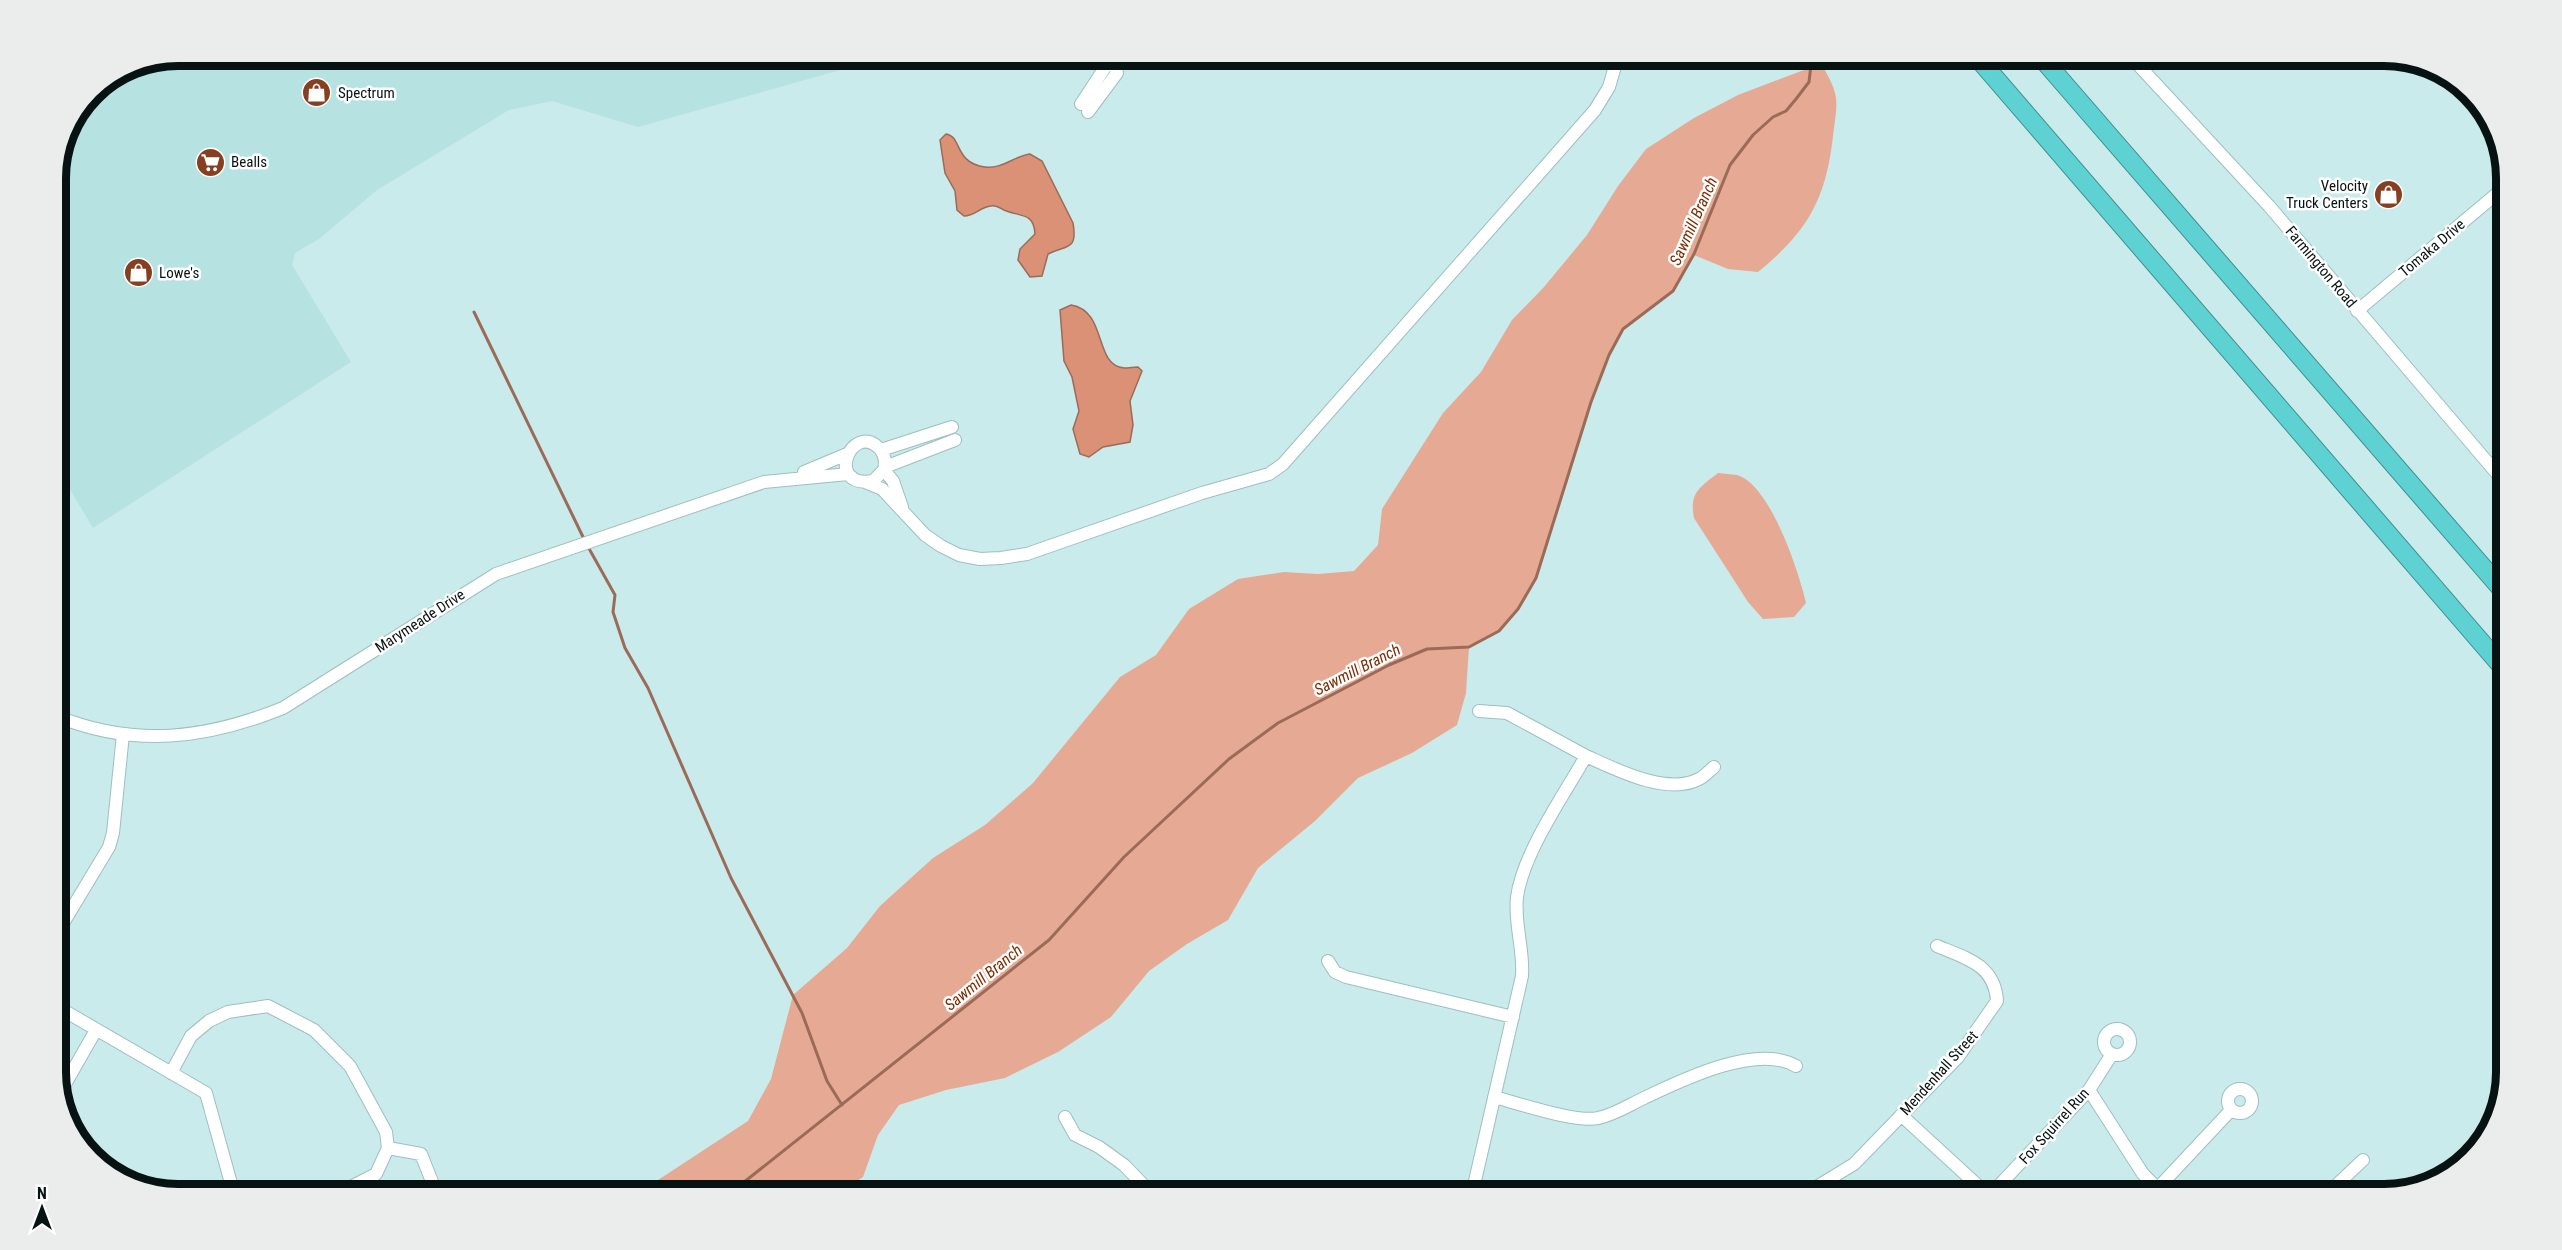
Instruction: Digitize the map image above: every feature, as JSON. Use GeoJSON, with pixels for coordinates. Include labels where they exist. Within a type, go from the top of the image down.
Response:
{"type":"FeatureCollection","features":[{"type":"Feature","properties":{"kind":"highway"},"geometry":{"type":"LineString","coordinates":[[1985,66],[2496,658]]}},
{"type":"Feature","properties":{"kind":"highway"},"geometry":{"type":"LineString","coordinates":[[2049,66],[2496,582]]}},
{"type":"Feature","properties":{"kind":"street"},"geometry":{"type":"LineString","coordinates":[[1085,108],[1117,73],[1115,66]]}},
{"type":"Feature","properties":{"kind":"street"},"geometry":{"type":"LineString","coordinates":[[909,517],[900,504],[893,481],[884,468],[880,450],[875,445],[861,443],[847,454],[846,468],[859,481],[882,489],[925,535],[959,555],[1001,558],[1027,554],[1202,493],[1269,474],[1283,464],[1595,110],[1609,87],[1615,66]]}},
{"type":"Feature","properties":{"kind":"street","name":"Farmington Road"},"geometry":{"type":"LineString","coordinates":[[2139,66],[2269,206],[2496,472]]}},
{"type":"Feature","properties":{"kind":"street","name":"Tomaka Drive"},"geometry":{"type":"LineString","coordinates":[[2357,310],[2496,194]]}},
{"type":"Feature","properties":{"kind":"street"},"geometry":{"type":"LineString","coordinates":[[880,450],[952,427]]}},
{"type":"Feature","properties":{"kind":"street"},"geometry":{"type":"LineString","coordinates":[[859,481],[873,481],[884,468],[955,440]]}},
{"type":"Feature","properties":{"kind":"street","name":"Marymeade Drive"},"geometry":{"type":"LineString","coordinates":[[788,479],[847,454]]}},
{"type":"Feature","properties":{"kind":"street","name":"Marymeade Drive"},"geometry":{"type":"LineString","coordinates":[[66,720],[78,725],[139,737],[184,736],[215,731],[251,721],[284,708],[496,574],[764,482],[848,474],[859,481]]}},
{"type":"Feature","properties":{"kind":"street"},"geometry":{"type":"LineString","coordinates":[[1479,711],[1507,713],[1586,756],[1631,776],[1661,782],[1698,780],[1714,768]]}},
{"type":"Feature","properties":{"kind":"street"},"geometry":{"type":"LineString","coordinates":[[66,918],[111,840],[123,734]]}},
{"type":"Feature","properties":{"kind":"street"},"geometry":{"type":"LineString","coordinates":[[1474,1184],[1513,1017],[1523,963],[1517,916],[1520,883],[1527,863],[1586,756]]}},
{"type":"Feature","properties":{"kind":"street","name":"Mendenhall Street"},"geometry":{"type":"LineString","coordinates":[[1821,1184],[1854,1164],[1958,1057],[1997,1001],[1992,978],[1984,968],[1974,961],[1937,946]]}},
{"type":"Feature","properties":{"kind":"street"},"geometry":{"type":"LineString","coordinates":[[1328,961],[1335,972],[1346,977],[1513,1017]]}},
{"type":"Feature","properties":{"kind":"street"},"geometry":{"type":"LineString","coordinates":[[171,1073],[192,1036],[209,1021],[228,1012],[268,1006],[315,1030],[350,1066],[386,1132],[388,1148],[376,1174],[357,1184]]}},
{"type":"Feature","properties":{"kind":"street"},"geometry":{"type":"LineString","coordinates":[[66,1012],[209,1096],[231,1184]]}},
{"type":"Feature","properties":{"kind":"street"},"geometry":{"type":"LineString","coordinates":[[66,1082],[96,1030]]}},
{"type":"Feature","properties":{"kind":"street","name":"Fox Squirrel Run"},"geometry":{"type":"LineString","coordinates":[[1999,1184],[2089,1090],[2112,1054]]}},
{"type":"Feature","properties":{"kind":"street"},"geometry":{"type":"LineString","coordinates":[[1494,1097],[1580,1118],[1597,1119],[1664,1089],[1739,1061],[1773,1057],[1784,1059],[1796,1066]]}},
{"type":"Feature","properties":{"kind":"street"},"geometry":{"type":"LineString","coordinates":[[2089,1090],[2143,1173],[2153,1184]]}},
{"type":"Feature","properties":{"kind":"street"},"geometry":{"type":"LineString","coordinates":[[2167,1184],[2231,1110]]}},
{"type":"Feature","properties":{"kind":"street"},"geometry":{"type":"LineString","coordinates":[[1901,1115],[1978,1184]]}},
{"type":"Feature","properties":{"kind":"street"},"geometry":{"type":"LineString","coordinates":[[1065,1117],[1075,1135],[1099,1147],[1124,1165],[1142,1184]]}},
{"type":"Feature","properties":{"kind":"street"},"geometry":{"type":"LineString","coordinates":[[388,1148],[421,1154],[433,1184]]}},
{"type":"Feature","properties":{"kind":"street"},"geometry":{"type":"LineString","coordinates":[[2338,1184],[2363,1160]]}},
{"type":"Feature","properties":{"kind":"street"},"geometry":{"type":"LineString","coordinates":[[369,1178],[374,1184]]}},
{"type":"Feature","properties":{"kind":"shaded area"},"geometry":{"type":"Polygon","coordinates":[[[178,66],[855,66],[638,127],[552,101],[509,110],[377,190],[319,239],[295,253],[292,265],[351,362],[93,528],[66,483],[66,170],[70,149],[85,116],[99,99],[122,81],[156,68],[178,66]]]}},
{"type":"Feature","properties":{"kind":"shaded area"},"geometry":{"type":"Polygon","coordinates":[[[1812,67],[1823,67],[1833,86],[1836,107],[1830,159],[1819,197],[1811,213],[1789,243],[1758,272],[1728,269],[1694,255],[1673,291],[1623,329],[1609,355],[1591,402],[1536,578],[1518,609],[1499,631],[1469,647],[1466,693],[1457,725],[1412,753],[1358,778],[1315,821],[1258,868],[1228,920],[1187,944],[1149,971],[1111,1017],[1058,1052],[1005,1078],[946,1090],[899,1105],[878,1135],[863,1177],[853,1184],[655,1184],[748,1121],[771,1079],[793,995],[847,948],[880,906],[933,858],[985,825],[1033,783],[1120,677],[1156,655],[1189,609],[1238,579],[1284,572],[1318,574],[1354,571],[1378,545],[1382,509],[1443,413],[1481,372],[1512,320],[1544,287],[1587,235],[1618,186],[1646,149],[1694,118],[1738,95],[1812,67]]]}},
{"type":"Feature","properties":{"kind":"shaded area"},"geometry":{"type":"Polygon","coordinates":[[[946,134],[954,139],[963,155],[975,165],[997,166],[1030,154],[1042,161],[1073,223],[1074,238],[1069,246],[1048,254],[1042,276],[1030,277],[1018,260],[1020,249],[1035,234],[1029,219],[995,206],[987,207],[968,216],[964,216],[957,210],[955,191],[945,173],[940,140],[946,134]]]}},
{"type":"Feature","properties":{"kind":"shaded area"},"geometry":{"type":"Polygon","coordinates":[[[1071,305],[1083,309],[1091,317],[1103,348],[1114,365],[1124,368],[1138,367],[1142,371],[1130,401],[1133,425],[1130,442],[1103,447],[1089,457],[1080,454],[1073,429],[1079,411],[1072,377],[1064,361],[1060,310],[1071,305]]]}},
{"type":"Feature","properties":{"kind":"shaded area"},"geometry":{"type":"Polygon","coordinates":[[[1718,473],[1737,475],[1749,482],[1761,494],[1771,511],[1790,551],[1806,603],[1794,617],[1763,619],[1748,602],[1694,518],[1693,502],[1697,491],[1718,473]]]}},
{"type":"Feature","properties":{"kind":"waterway","name":"Sawmill Branch"},"geometry":{"type":"LineString","coordinates":[[742,1184],[1049,940],[1124,857],[1229,759],[1278,723],[1389,665],[1427,649],[1469,647],[1499,631],[1518,609],[1536,578],[1591,402],[1609,355],[1623,329],[1673,291],[1694,254],[1730,165],[1753,135],[1773,117],[1786,111],[1809,82],[1811,66]]}},
{"type":"Feature","properties":{"kind":"waterway"},"geometry":{"type":"LineString","coordinates":[[474,312],[584,539]]}},
{"type":"Feature","properties":{"kind":"waterway"},"geometry":{"type":"LineString","coordinates":[[587,545],[615,595],[613,612],[625,648],[648,688],[731,878],[802,1013],[827,1081],[842,1105]]}},
{"type":"Feature","properties":{"kind":"place","name":"Spectrum"},"geometry":{"type":"Point","coordinates":[317,93]}},
{"type":"Feature","properties":{"kind":"place","name":"Bealls"},"geometry":{"type":"Point","coordinates":[210,162]}},
{"type":"Feature","properties":{"kind":"place","name":"Velocity Truck Centers"},"geometry":{"type":"Point","coordinates":[2389,195]}},
{"type":"Feature","properties":{"kind":"place","name":"Lowe's"},"geometry":{"type":"Point","coordinates":[138,273]}}]}
